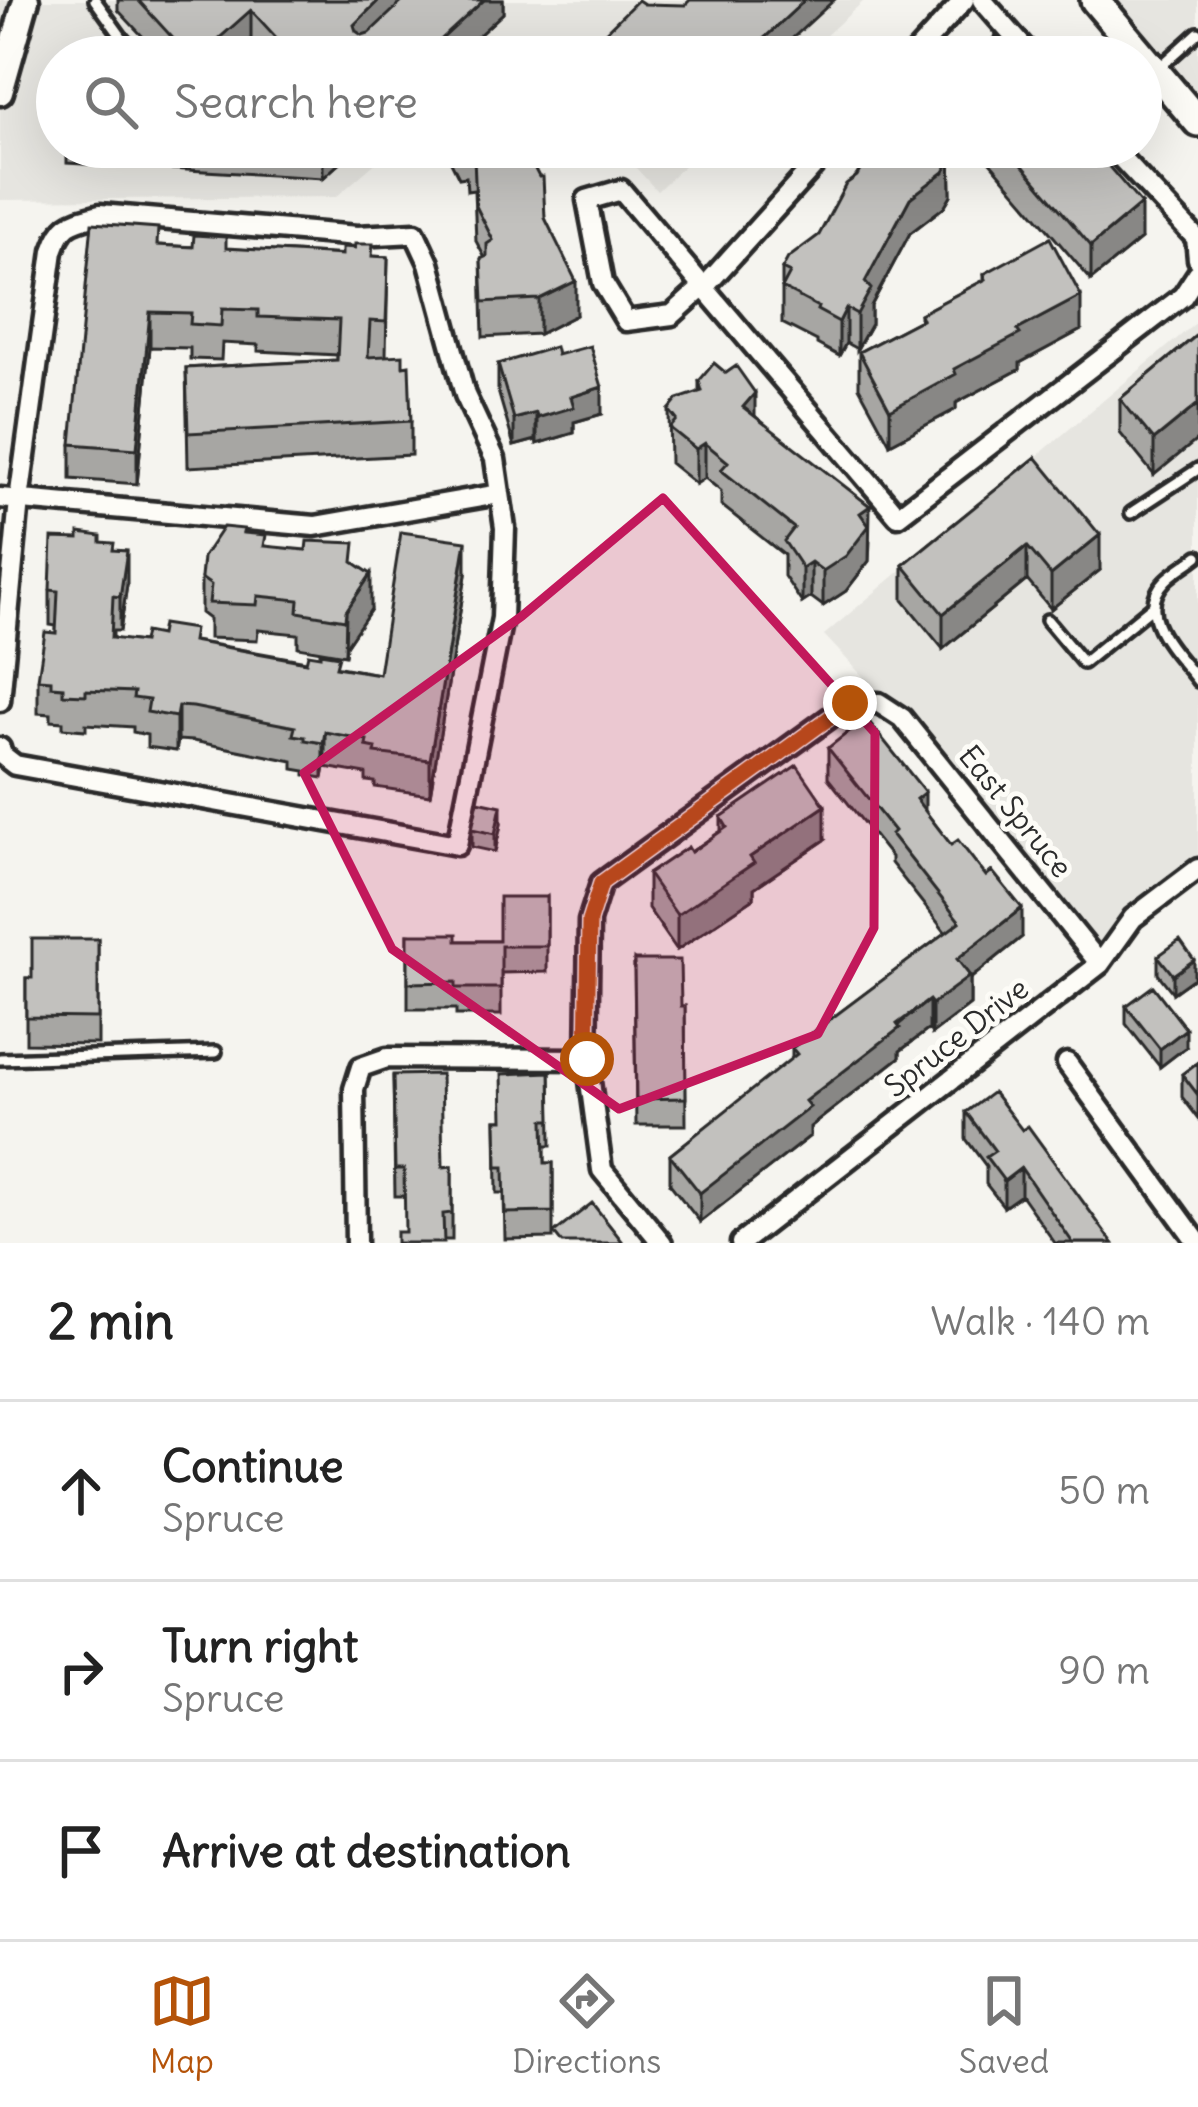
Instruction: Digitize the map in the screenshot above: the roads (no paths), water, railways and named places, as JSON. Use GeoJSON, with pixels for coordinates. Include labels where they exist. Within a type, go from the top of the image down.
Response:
{"type":"FeatureCollection","features":[{"type":"Feature","properties":{"kind":"main road"},"geometry":{"type":"LineString","coordinates":[[1095,0],[1125,36]]}},
{"type":"Feature","properties":{"kind":"main road"},"geometry":{"type":"LineString","coordinates":[[0,92],[23,1]]}},
{"type":"Feature","properties":{"kind":"main road"},"geometry":{"type":"LineString","coordinates":[[1162,79],[1198,122]]}},
{"type":"Feature","properties":{"kind":"street"},"geometry":{"type":"LineString","coordinates":[[931,36],[964,0]]}},
{"type":"Feature","properties":{"kind":"street"},"geometry":{"type":"LineString","coordinates":[[982,0],[1013,36]]}},
{"type":"Feature","properties":{"kind":"street"},"geometry":{"type":"LineString","coordinates":[[812,168],[703,287],[672,315],[626,321],[603,283],[587,200],[621,190],[703,287],[898,516],[1183,296],[1198,273]]}},
{"type":"Feature","properties":{"kind":"street"},"geometry":{"type":"LineString","coordinates":[[1131,168],[1196,238],[1198,259]]}},
{"type":"Feature","properties":{"kind":"street"},"geometry":{"type":"LineString","coordinates":[[0,701],[9,499],[53,251],[61,230],[100,214],[357,236],[415,233],[429,263],[465,394],[495,459],[505,528],[502,618],[457,845],[14,765],[0,748]]}},
{"type":"Feature","properties":{"kind":"street"},"geometry":{"type":"LineString","coordinates":[[9,499],[315,526],[499,494]]}},
{"type":"Feature","properties":{"kind":"street","name":"East Spruce"},"geometry":{"type":"LineString","coordinates":[[587,1059],[589,921],[601,883],[850,703],[879,703],[902,718],[1100,964]]}},
{"type":"Feature","properties":{"kind":"street","name":"Spruce Drive"},"geometry":{"type":"LineString","coordinates":[[741,1243],[1100,964],[1133,918],[1198,869]]}},
{"type":"Feature","properties":{"kind":"street"},"geometry":{"type":"LineString","coordinates":[[356,1243],[354,1089],[361,1067],[387,1058],[587,1059],[602,1170],[662,1243]]}},
{"type":"Feature","properties":{"kind":"street"},"geometry":{"type":"LineString","coordinates":[[1067,1063],[1198,1243]]}},
{"type":"Feature","properties":{"kind":"lane"},"geometry":{"type":"LineString","coordinates":[[95,0],[121,36]]}},
{"type":"Feature","properties":{"kind":"lane"},"geometry":{"type":"LineString","coordinates":[[1162,65],[1198,33]]}},
{"type":"Feature","properties":{"kind":"lane"},"geometry":{"type":"LineString","coordinates":[[1131,513],[1196,475]]}},
{"type":"Feature","properties":{"kind":"lane"},"geometry":{"type":"LineString","coordinates":[[1198,556],[1162,582],[1153,606],[1155,623],[1198,681]]}},
{"type":"Feature","properties":{"kind":"lane"},"geometry":{"type":"LineString","coordinates":[[1083,663],[1153,606]]}},
{"type":"Feature","properties":{"kind":"lane"},"geometry":{"type":"LineString","coordinates":[[1047,620],[1083,663],[1095,670]]}},
{"type":"Feature","properties":{"kind":"lane"},"geometry":{"type":"LineString","coordinates":[[0,1059],[216,1052]]}}]}
